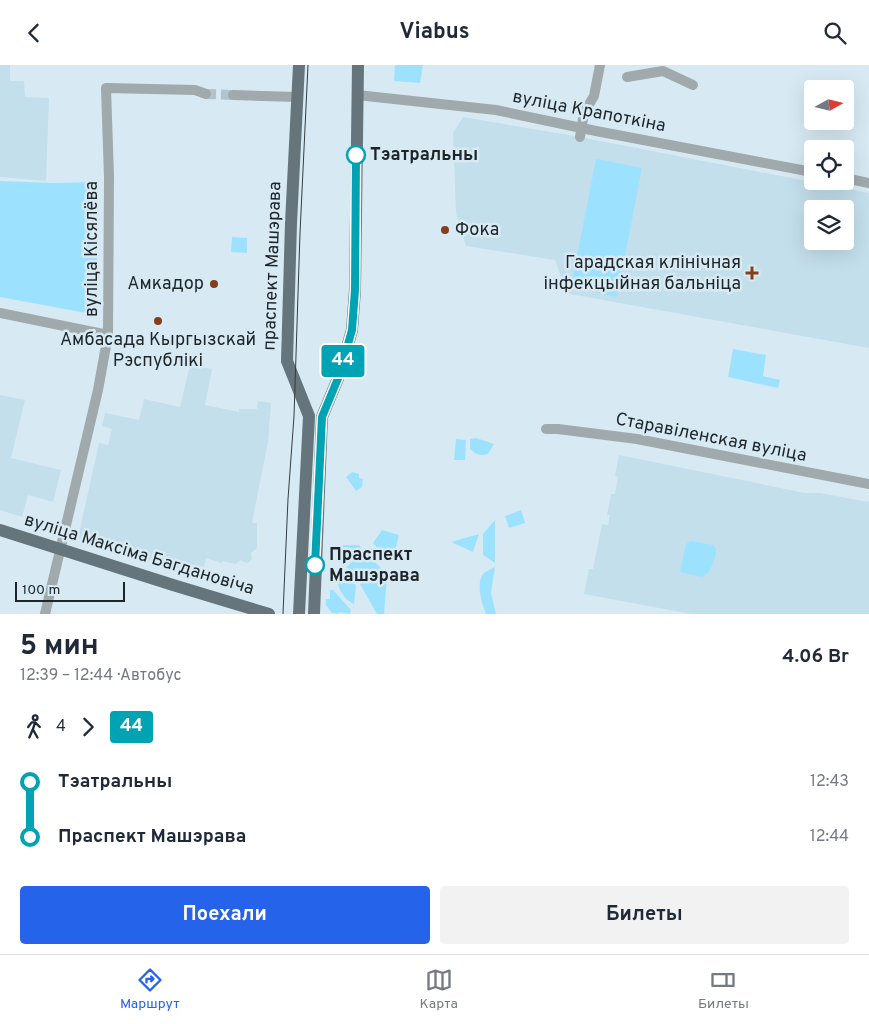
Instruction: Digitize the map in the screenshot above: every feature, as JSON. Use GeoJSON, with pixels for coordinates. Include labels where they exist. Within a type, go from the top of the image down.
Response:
{"type":"FeatureCollection","features":[{"type":"Feature","properties":{"kind":"main road","name":"праспект Машэрава"},"geometry":{"type":"LineString","coordinates":[[298,614],[309,416],[287,361],[299,65]]}},
{"type":"Feature","properties":{"kind":"main road"},"geometry":{"type":"LineString","coordinates":[[314,614],[322,417],[339,376],[352,330],[355,290],[358,65]]}},
{"type":"Feature","properties":{"kind":"main road"},"geometry":{"type":"LineString","coordinates":[[309,423],[322,423]]}},
{"type":"Feature","properties":{"kind":"main road","name":"вуліца Максіма Багдановіча"},"geometry":{"type":"LineString","coordinates":[[0,530],[268,614]]}},
{"type":"Feature","properties":{"kind":"street"},"geometry":{"type":"LineString","coordinates":[[581,132],[584,113],[594,96],[600,65]]}},
{"type":"Feature","properties":{"kind":"street"},"geometry":{"type":"LineString","coordinates":[[627,77],[663,71],[693,85]]}},
{"type":"Feature","properties":{"kind":"street","name":"вуліца Кісялёва"},"geometry":{"type":"LineString","coordinates":[[45,614],[98,390],[108,335],[106,88],[195,90],[206,94]]}},
{"type":"Feature","properties":{"kind":"street"},"geometry":{"type":"LineString","coordinates":[[233,95],[297,97]]}},
{"type":"Feature","properties":{"kind":"street","name":"вуліца Крапоткіна"},"geometry":{"type":"LineString","coordinates":[[357,95],[496,110],[581,132],[804,171]]}},
{"type":"Feature","properties":{"kind":"street"},"geometry":{"type":"LineString","coordinates":[[854,180],[869,183]]}},
{"type":"Feature","properties":{"kind":"street"},"geometry":{"type":"LineString","coordinates":[[0,313],[108,335]]}},
{"type":"Feature","properties":{"kind":"street","name":"Старавіленская вуліца"},"geometry":{"type":"LineString","coordinates":[[546,429],[637,439],[869,484]]}},
{"type":"Feature","properties":{"kind":"shaded area"},"geometry":{"type":"Polygon","coordinates":[[[0,65],[10,65],[10,81],[24,81],[25,97],[49,98],[46,181],[0,177],[0,65]]]}},
{"type":"Feature","properties":{"kind":"shaded area"},"geometry":{"type":"Polygon","coordinates":[[[395,65],[423,65],[420,83],[394,81],[395,65]]]}},
{"type":"Feature","properties":{"kind":"shaded area"},"geometry":{"type":"Polygon","coordinates":[[[463,117],[580,137],[804,180],[804,190],[854,190],[869,193],[869,348],[570,294],[567,293],[555,260],[466,246],[456,213],[453,133],[463,117]]]}},
{"type":"Feature","properties":{"kind":"shaded area"},"geometry":{"type":"Polygon","coordinates":[[[596,159],[642,168],[617,297],[571,287],[596,159]]]}},
{"type":"Feature","properties":{"kind":"shaded area"},"geometry":{"type":"Polygon","coordinates":[[[0,181],[97,182],[97,315],[0,297],[0,181]]]}},
{"type":"Feature","properties":{"kind":"shaded area"},"geometry":{"type":"Polygon","coordinates":[[[232,237],[247,238],[247,253],[231,252],[232,237]]]}},
{"type":"Feature","properties":{"kind":"shaded area"},"geometry":{"type":"Polygon","coordinates":[[[733,349],[766,355],[763,376],[780,380],[778,388],[728,377],[733,349]]]}},
{"type":"Feature","properties":{"kind":"shaded area"},"geometry":{"type":"Polygon","coordinates":[[[190,365],[212,369],[205,405],[239,412],[239,409],[257,409],[258,401],[271,403],[268,442],[252,523],[257,523],[257,548],[251,553],[252,559],[248,563],[241,560],[235,564],[223,561],[222,563],[206,558],[204,567],[200,566],[197,576],[78,538],[99,443],[108,445],[112,429],[102,426],[105,413],[139,420],[144,399],[180,407],[190,365]]]}},
{"type":"Feature","properties":{"kind":"shaded area"},"geometry":{"type":"Polygon","coordinates":[[[0,395],[25,400],[11,458],[61,470],[53,502],[28,495],[22,517],[0,510],[0,395]]]}},
{"type":"Feature","properties":{"kind":"shaded area"},"geometry":{"type":"Polygon","coordinates":[[[476,438],[494,444],[488,454],[478,455],[470,449],[470,439],[476,438]]]}},
{"type":"Feature","properties":{"kind":"shaded area"},"geometry":{"type":"Polygon","coordinates":[[[456,439],[466,440],[465,460],[454,460],[456,439]]]}},
{"type":"Feature","properties":{"kind":"shaded area"},"geometry":{"type":"Polygon","coordinates":[[[619,455],[805,493],[820,493],[869,502],[869,614],[691,614],[584,594],[589,569],[593,569],[602,524],[608,525],[610,515],[607,515],[611,494],[615,494],[618,477],[615,476],[619,455]]]}},
{"type":"Feature","properties":{"kind":"shaded area"},"geometry":{"type":"Polygon","coordinates":[[[352,472],[359,474],[359,478],[363,479],[362,487],[356,491],[346,477],[352,472]]]}},
{"type":"Feature","properties":{"kind":"shaded area"},"geometry":{"type":"Polygon","coordinates":[[[521,510],[525,523],[509,528],[505,516],[521,510]]]}},
{"type":"Feature","properties":{"kind":"shaded area"},"geometry":{"type":"Polygon","coordinates":[[[495,520],[495,563],[483,555],[483,534],[495,520]]]}},
{"type":"Feature","properties":{"kind":"shaded area"},"geometry":{"type":"Polygon","coordinates":[[[382,530],[399,535],[393,560],[384,549],[379,550],[373,543],[382,530]]]}},
{"type":"Feature","properties":{"kind":"shaded area"},"geometry":{"type":"Polygon","coordinates":[[[479,534],[473,552],[451,542],[479,534]]]}},
{"type":"Feature","properties":{"kind":"shaded area"},"geometry":{"type":"Polygon","coordinates":[[[691,541],[713,545],[716,549],[711,569],[702,577],[680,572],[686,544],[691,541]]]}},
{"type":"Feature","properties":{"kind":"shaded area"},"geometry":{"type":"Polygon","coordinates":[[[340,545],[359,545],[363,550],[345,566],[338,557],[340,545]]]}},
{"type":"Feature","properties":{"kind":"shaded area"},"geometry":{"type":"Polygon","coordinates":[[[365,552],[383,570],[358,583],[346,567],[365,552]]]}},
{"type":"Feature","properties":{"kind":"shaded area"},"geometry":{"type":"Polygon","coordinates":[[[495,567],[491,593],[496,614],[486,614],[480,593],[480,582],[484,573],[495,567]]]}},
{"type":"Feature","properties":{"kind":"shaded area"},"geometry":{"type":"Polygon","coordinates":[[[384,572],[387,575],[384,614],[377,614],[360,584],[384,572]]]}},
{"type":"Feature","properties":{"kind":"shaded area"},"geometry":{"type":"Polygon","coordinates":[[[338,581],[355,584],[354,604],[343,595],[338,581]]]}},
{"type":"Feature","properties":{"kind":"shaded area"},"geometry":{"type":"Polygon","coordinates":[[[330,590],[333,590],[351,610],[350,614],[332,613],[326,605],[326,599],[330,599],[330,590]]]}},
{"type":"Feature","properties":{"kind":"tunnel"},"geometry":{"type":"LineString","coordinates":[[206,94],[233,95]]}},
{"type":"Feature","properties":{"kind":"tram line"},"geometry":{"type":"LineString","coordinates":[[283,614],[294,416],[308,65]]}},
{"type":"Feature","properties":{"kind":"bus line","name":"44"},"geometry":{"type":"LineString","coordinates":[[315,565],[322,417],[339,376],[352,330],[355,290],[356,155]]}},
{"type":"Feature","properties":{"kind":"place","name":"Тэатральны"},"geometry":{"type":"Point","coordinates":[356,155]}},
{"type":"Feature","properties":{"kind":"place","name":"Фока"},"geometry":{"type":"Point","coordinates":[445,230]}},
{"type":"Feature","properties":{"kind":"place","name":"Гарадская клінічная інфекцыйная бальніца"},"geometry":{"type":"Point","coordinates":[752,273]}},
{"type":"Feature","properties":{"kind":"place","name":"Амкадор"},"geometry":{"type":"Point","coordinates":[214,284]}},
{"type":"Feature","properties":{"kind":"place","name":"Амбасада Кыргызскай Рэспублікі"},"geometry":{"type":"Point","coordinates":[158,321]}},
{"type":"Feature","properties":{"kind":"place","name":"Праспект Машэрава"},"geometry":{"type":"Point","coordinates":[315,565]}}]}
